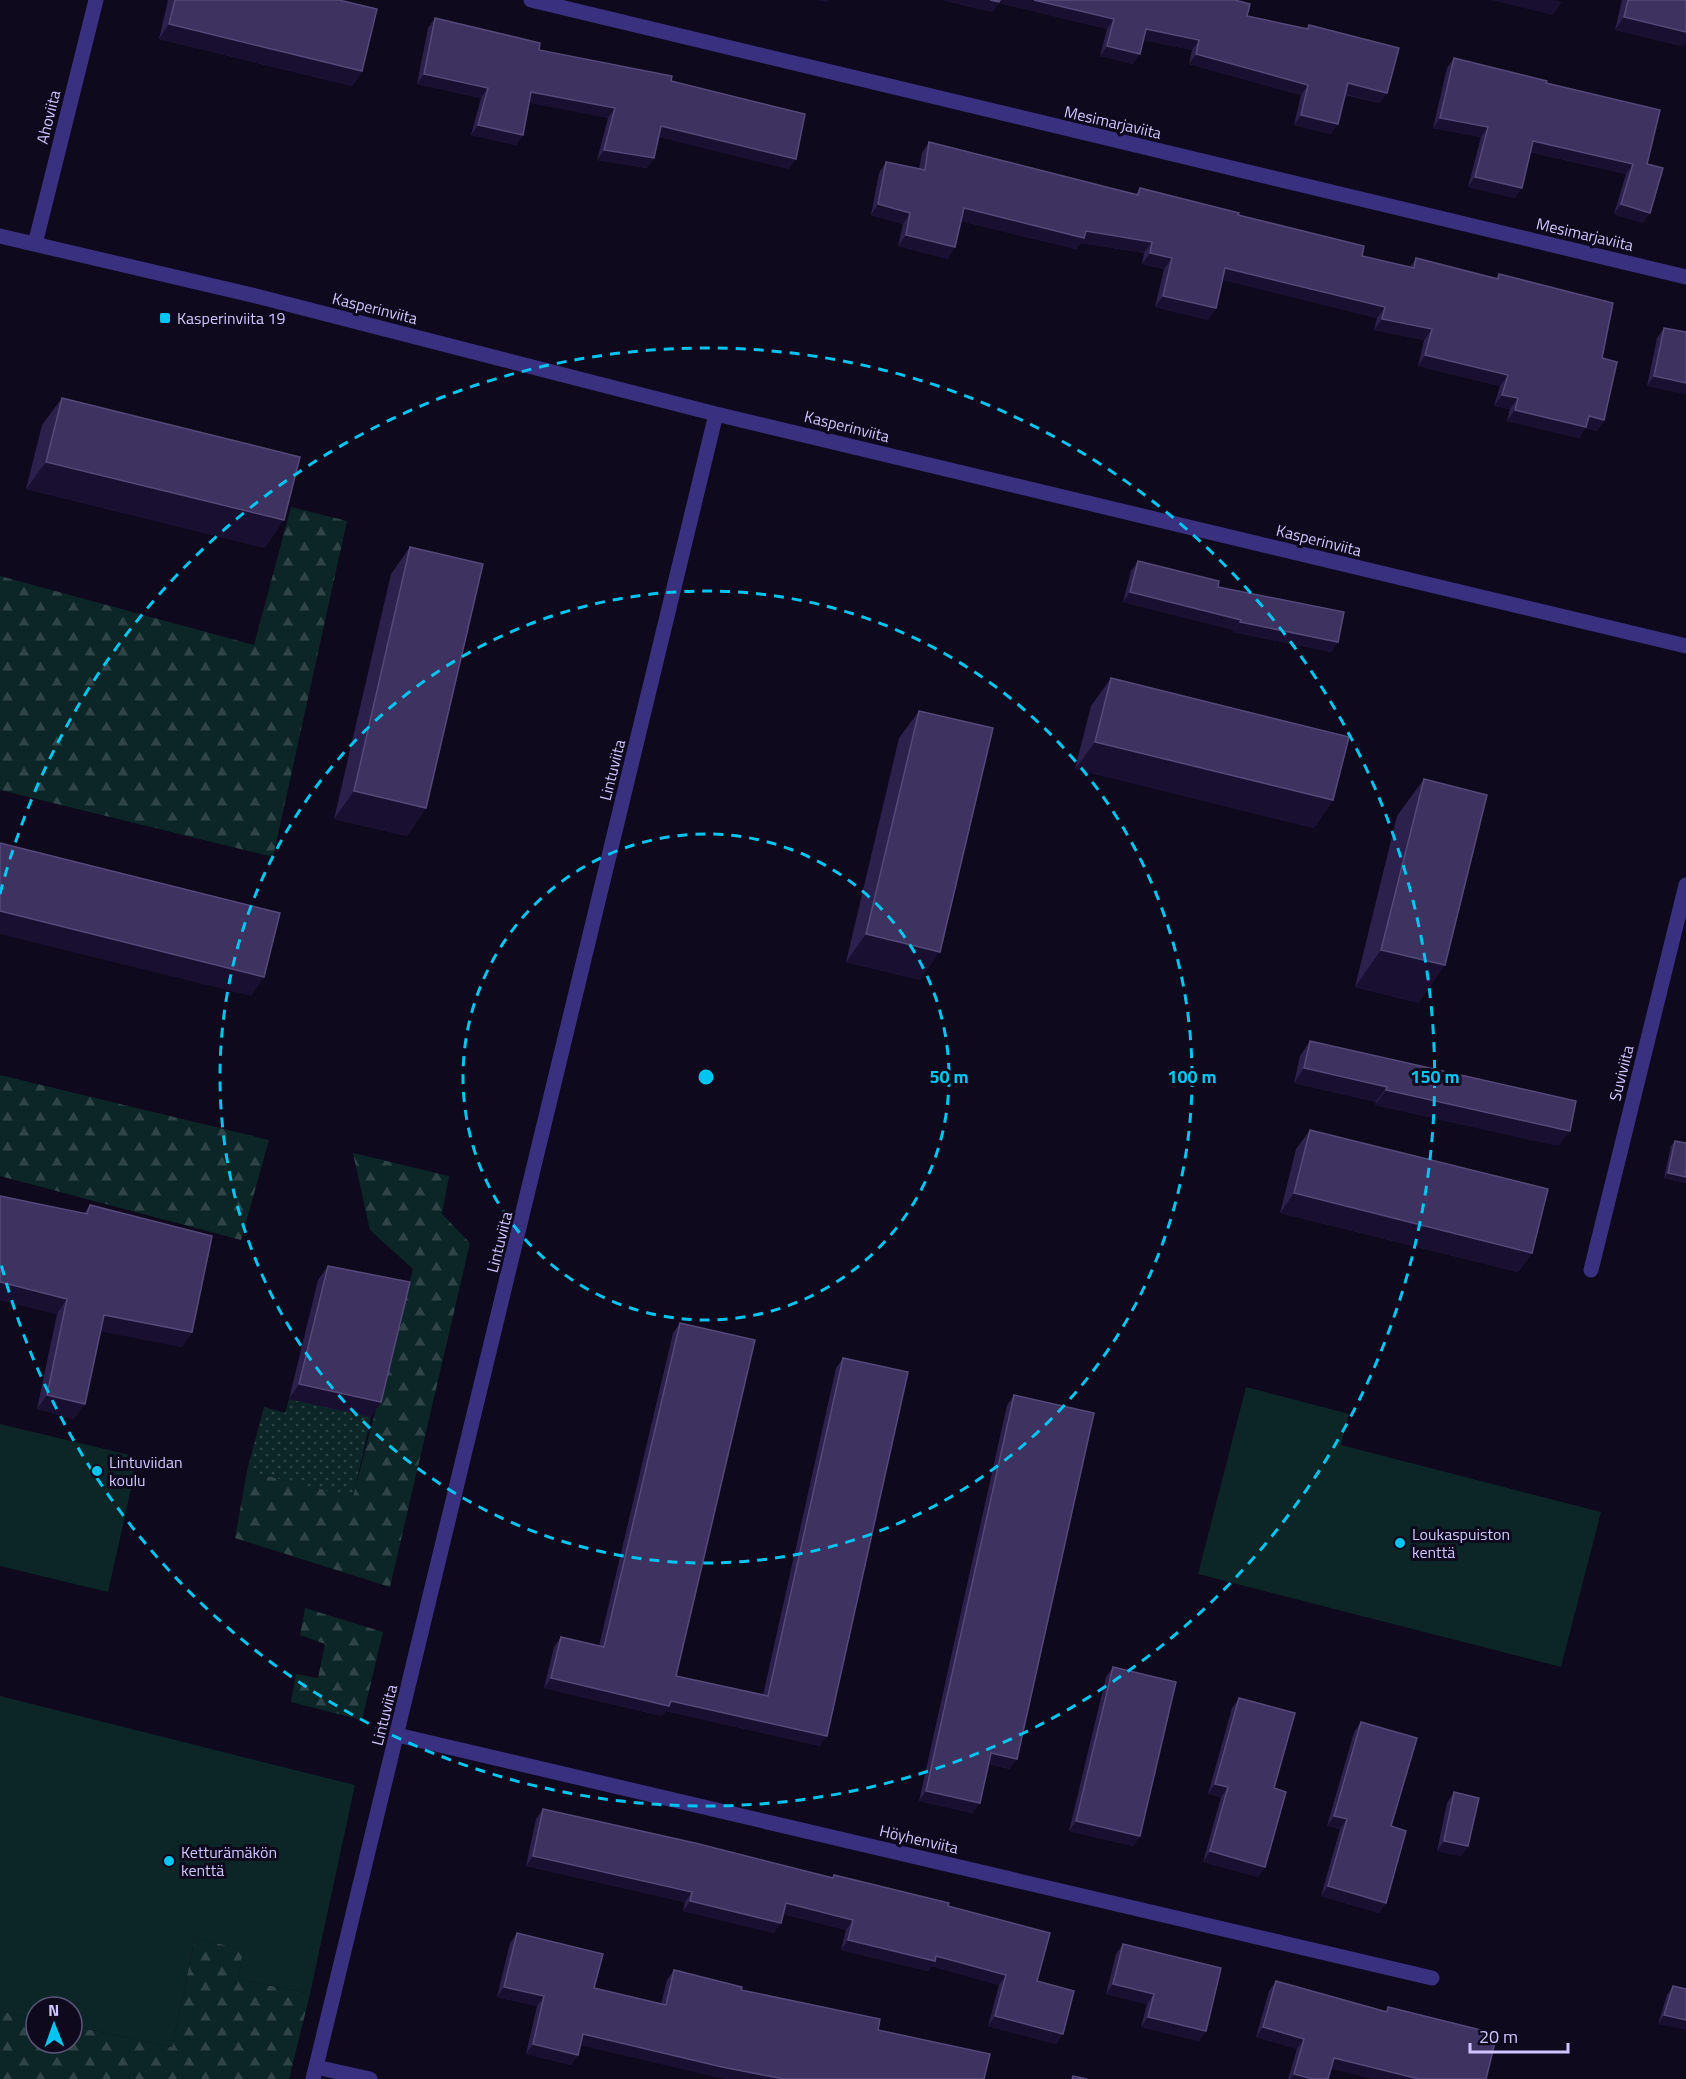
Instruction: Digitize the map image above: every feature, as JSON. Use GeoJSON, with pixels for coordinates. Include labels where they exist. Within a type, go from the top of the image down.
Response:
{"type":"FeatureCollection","features":[{"type":"Feature","properties":{"kind":"street","name":"Ahoviita"},"geometry":{"type":"LineString","coordinates":[[34,244],[96,0]]}},
{"type":"Feature","properties":{"kind":"street","name":"Mesimarjaviita"},"geometry":{"type":"LineString","coordinates":[[531,0],[1686,277]]}},
{"type":"Feature","properties":{"kind":"street","name":"Kasperinviita"},"geometry":{"type":"LineString","coordinates":[[0,236],[267,299],[716,414],[1686,646]]}},
{"type":"Feature","properties":{"kind":"street","name":"Lintuviita"},"geometry":{"type":"LineString","coordinates":[[315,2073],[716,414]]}},
{"type":"Feature","properties":{"kind":"street","name":"Suviviita"},"geometry":{"type":"LineString","coordinates":[[1591,1270],[1686,885]]}},
{"type":"Feature","properties":{"kind":"street","name":"Höyhenviita"},"geometry":{"type":"LineString","coordinates":[[398,1735],[1432,1978]]}},
{"type":"Feature","properties":{"kind":"street"},"geometry":{"type":"LineString","coordinates":[[315,2073],[370,2079]]}},
{"type":"Feature","properties":{"kind":"green space"},"geometry":{"type":"Polygon","coordinates":[[[291,507],[347,521],[273,857],[0,790],[0,576],[254,645],[291,507]]]}},
{"type":"Feature","properties":{"kind":"green space"},"geometry":{"type":"Polygon","coordinates":[[[0,1075],[269,1140],[241,1240],[0,1176],[0,1075]]]}},
{"type":"Feature","properties":{"kind":"green space"},"geometry":{"type":"Polygon","coordinates":[[[353,1153],[449,1176],[442,1214],[470,1243],[390,1587],[235,1538],[247,1471],[353,1496],[413,1269],[370,1230],[353,1153]]]}},
{"type":"Feature","properties":{"kind":"green space","name":"Loukaspuiston kenttä"},"geometry":{"type":"Polygon","coordinates":[[[1246,1387],[1349,1414],[1341,1445],[1601,1512],[1561,1667],[1198,1574],[1246,1387]]]}},
{"type":"Feature","properties":{"kind":"green space"},"geometry":{"type":"Polygon","coordinates":[[[289,1399],[371,1417],[353,1497],[247,1471],[264,1407],[285,1413],[289,1399]]]}},
{"type":"Feature","properties":{"kind":"green space"},"geometry":{"type":"Polygon","coordinates":[[[0,1424],[138,1457],[108,1592],[0,1566],[0,1424]]]}},
{"type":"Feature","properties":{"kind":"green space"},"geometry":{"type":"Polygon","coordinates":[[[305,1608],[383,1632],[362,1720],[291,1702],[296,1674],[318,1678],[325,1644],[300,1635],[305,1608]]]}},
{"type":"Feature","properties":{"kind":"green space","name":"Ketturämäkön kenttä"},"geometry":{"type":"Polygon","coordinates":[[[0,1696],[355,1785],[310,1994],[238,1979],[243,1950],[195,1937],[172,2047],[84,2029],[84,1995],[24,1995],[24,2016],[0,2011],[0,1696]]]}},
{"type":"Feature","properties":{"kind":"green space"},"geometry":{"type":"Polygon","coordinates":[[[195,1937],[244,1950],[238,1979],[310,1994],[289,2079],[0,2079],[0,2011],[24,2016],[24,2055],[84,2055],[84,2029],[172,2047],[195,1937]]]}},
{"type":"Feature","properties":{"kind":"building"},"geometry":{"type":"Polygon","coordinates":[[[175,0],[339,0],[377,9],[362,71],[169,24],[175,0]]]}},
{"type":"Feature","properties":{"kind":"building"},"geometry":{"type":"Polygon","coordinates":[[[1034,0],[1235,0],[1250,4],[1247,16],[1308,29],[1309,25],[1399,48],[1387,93],[1348,83],[1338,124],[1301,115],[1308,85],[1196,54],[1199,40],[1146,29],[1140,54],[1107,46],[1114,19],[1034,0]]]}},
{"type":"Feature","properties":{"kind":"building"},"geometry":{"type":"Polygon","coordinates":[[[1628,0],[1686,0],[1686,32],[1624,17],[1628,0]]]}},
{"type":"Feature","properties":{"kind":"building"},"geometry":{"type":"Polygon","coordinates":[[[435,18],[540,43],[539,50],[672,76],[671,81],[805,114],[796,159],[661,126],[654,158],[604,150],[615,108],[531,92],[523,135],[478,125],[488,88],[424,74],[435,18]]]}},
{"type":"Feature","properties":{"kind":"building"},"geometry":{"type":"Polygon","coordinates":[[[1454,58],[1660,110],[1647,164],[1663,168],[1650,213],[1621,204],[1633,164],[1533,141],[1522,188],[1475,177],[1488,127],[1440,118],[1454,58]]]}},
{"type":"Feature","properties":{"kind":"building"},"geometry":{"type":"Polygon","coordinates":[[[929,142],[1138,195],[1140,188],[1239,213],[1238,215],[1364,246],[1362,256],[1414,268],[1416,258],[1498,279],[1499,274],[1613,303],[1602,358],[1617,362],[1604,420],[1589,416],[1586,427],[1515,410],[1518,398],[1502,395],[1508,375],[1425,355],[1432,329],[1382,319],[1385,307],[1225,268],[1216,308],[1163,296],[1172,258],[1150,253],[1152,242],[1086,231],[1084,238],[964,208],[955,247],[906,235],[910,213],[878,204],[886,162],[925,170],[929,142]]]}},
{"type":"Feature","properties":{"kind":"building"},"geometry":{"type":"Polygon","coordinates":[[[1664,328],[1686,332],[1686,383],[1654,376],[1664,328]]]}},
{"type":"Feature","properties":{"kind":"building"},"geometry":{"type":"Polygon","coordinates":[[[62,398],[300,457],[284,520],[46,462],[62,398]]]}},
{"type":"Feature","properties":{"kind":"building"},"geometry":{"type":"Polygon","coordinates":[[[410,547],[483,564],[426,808],[354,791],[410,547]]]}},
{"type":"Feature","properties":{"kind":"building"},"geometry":{"type":"Polygon","coordinates":[[[1138,561],[1219,581],[1218,587],[1344,612],[1338,642],[1240,622],[1241,620],[1130,592],[1138,561]]]}},
{"type":"Feature","properties":{"kind":"building"},"geometry":{"type":"Polygon","coordinates":[[[1111,678],[1349,737],[1333,800],[1095,742],[1111,678]]]}},
{"type":"Feature","properties":{"kind":"building"},"geometry":{"type":"Polygon","coordinates":[[[919,711],[993,728],[940,952],[866,934],[919,711]]]}},
{"type":"Feature","properties":{"kind":"building"},"geometry":{"type":"Polygon","coordinates":[[[1424,779],[1487,795],[1445,965],[1381,950],[1424,779]]]}},
{"type":"Feature","properties":{"kind":"building"},"geometry":{"type":"Polygon","coordinates":[[[0,843],[280,913],[264,977],[0,911],[0,843]]]}},
{"type":"Feature","properties":{"kind":"building"},"geometry":{"type":"Polygon","coordinates":[[[1310,1041],[1576,1101],[1570,1131],[1386,1090],[1387,1087],[1304,1068],[1310,1041]]]}},
{"type":"Feature","properties":{"kind":"building"},"geometry":{"type":"Polygon","coordinates":[[[1310,1130],[1548,1189],[1532,1253],[1294,1193],[1310,1130]]]}},
{"type":"Feature","properties":{"kind":"building"},"geometry":{"type":"Polygon","coordinates":[[[1675,1141],[1686,1143],[1686,1177],[1668,1173],[1675,1141]]]}},
{"type":"Feature","properties":{"kind":"building"},"geometry":{"type":"Polygon","coordinates":[[[0,1196],[87,1214],[90,1205],[212,1236],[192,1332],[104,1315],[85,1404],[47,1395],[67,1299],[0,1282],[0,1196]]]}},
{"type":"Feature","properties":{"kind":"building"},"geometry":{"type":"Polygon","coordinates":[[[328,1266],[410,1282],[381,1402],[299,1384],[328,1266]]]}},
{"type":"Feature","properties":{"kind":"building"},"geometry":{"type":"Polygon","coordinates":[[[680,1323],[755,1340],[676,1676],[768,1696],[843,1358],[908,1372],[827,1736],[671,1701],[669,1706],[551,1678],[561,1637],[604,1647],[680,1323]]]}},
{"type":"Feature","properties":{"kind":"building"},"geometry":{"type":"Polygon","coordinates":[[[1014,1395],[1094,1413],[1017,1759],[991,1753],[980,1803],[926,1791],[1014,1395]]]}},
{"type":"Feature","properties":{"kind":"building"},"geometry":{"type":"Polygon","coordinates":[[[1113,1667],[1176,1682],[1140,1836],[1076,1821],[1113,1667]]]}},
{"type":"Feature","properties":{"kind":"building"},"geometry":{"type":"Polygon","coordinates":[[[1239,1698],[1295,1713],[1274,1788],[1286,1792],[1265,1867],[1210,1851],[1228,1787],[1215,1784],[1239,1698]]]}},
{"type":"Feature","properties":{"kind":"building"},"geometry":{"type":"Polygon","coordinates":[[[1361,1722],[1417,1738],[1391,1826],[1406,1831],[1386,1903],[1328,1886],[1347,1819],[1334,1816],[1361,1722]]]}},
{"type":"Feature","properties":{"kind":"building"},"geometry":{"type":"Polygon","coordinates":[[[1454,1792],[1479,1798],[1468,1846],[1444,1841],[1454,1792]]]}},
{"type":"Feature","properties":{"kind":"building"},"geometry":{"type":"Polygon","coordinates":[[[543,1809],[695,1843],[833,1878],[834,1875],[949,1903],[948,1906],[1050,1933],[1037,1981],[1074,1991],[1063,2034],[995,2016],[1006,1975],[936,1956],[935,1961],[848,1940],[853,1920],[786,1903],[781,1923],[690,1901],[692,1892],[533,1856],[543,1809]]]}},
{"type":"Feature","properties":{"kind":"building"},"geometry":{"type":"Polygon","coordinates":[[[517,1933],[603,1954],[594,1988],[666,2005],[674,1970],[742,1987],[741,1990],[880,2019],[878,2030],[990,2054],[984,2079],[784,2079],[722,2067],[583,2034],[578,2055],[533,2044],[544,1996],[504,1987],[517,1933]]]}},
{"type":"Feature","properties":{"kind":"building"},"geometry":{"type":"Polygon","coordinates":[[[1123,1944],[1221,1968],[1206,2031],[1148,2017],[1154,1994],[1113,1984],[1123,1944]]]}},
{"type":"Feature","properties":{"kind":"building"},"geometry":{"type":"Polygon","coordinates":[[[1276,1981],[1387,2012],[1388,2007],[1497,2034],[1486,2079],[1419,2079],[1334,2058],[1328,2079],[1313,2079],[1294,2074],[1304,2039],[1263,2027],[1276,1981]]]}},
{"type":"Feature","properties":{"kind":"building"},"geometry":{"type":"Polygon","coordinates":[[[1673,1986],[1686,1989],[1686,2020],[1664,2015],[1673,1986]]]}},
{"type":"Feature","properties":{"kind":"place","name":"Kasperinviita 19"},"geometry":{"type":"Point","coordinates":[165,318]}},
{"type":"Feature","properties":{"kind":"place","name":"Lintuviidan koulu"},"geometry":{"type":"Point","coordinates":[97,1471]}},
{"type":"Feature","properties":{"kind":"place","name":"Loukaspuiston kenttä"},"geometry":{"type":"Point","coordinates":[1400,1543]}},
{"type":"Feature","properties":{"kind":"place","name":"Ketturämäkön kenttä"},"geometry":{"type":"Point","coordinates":[169,1861]}}]}
